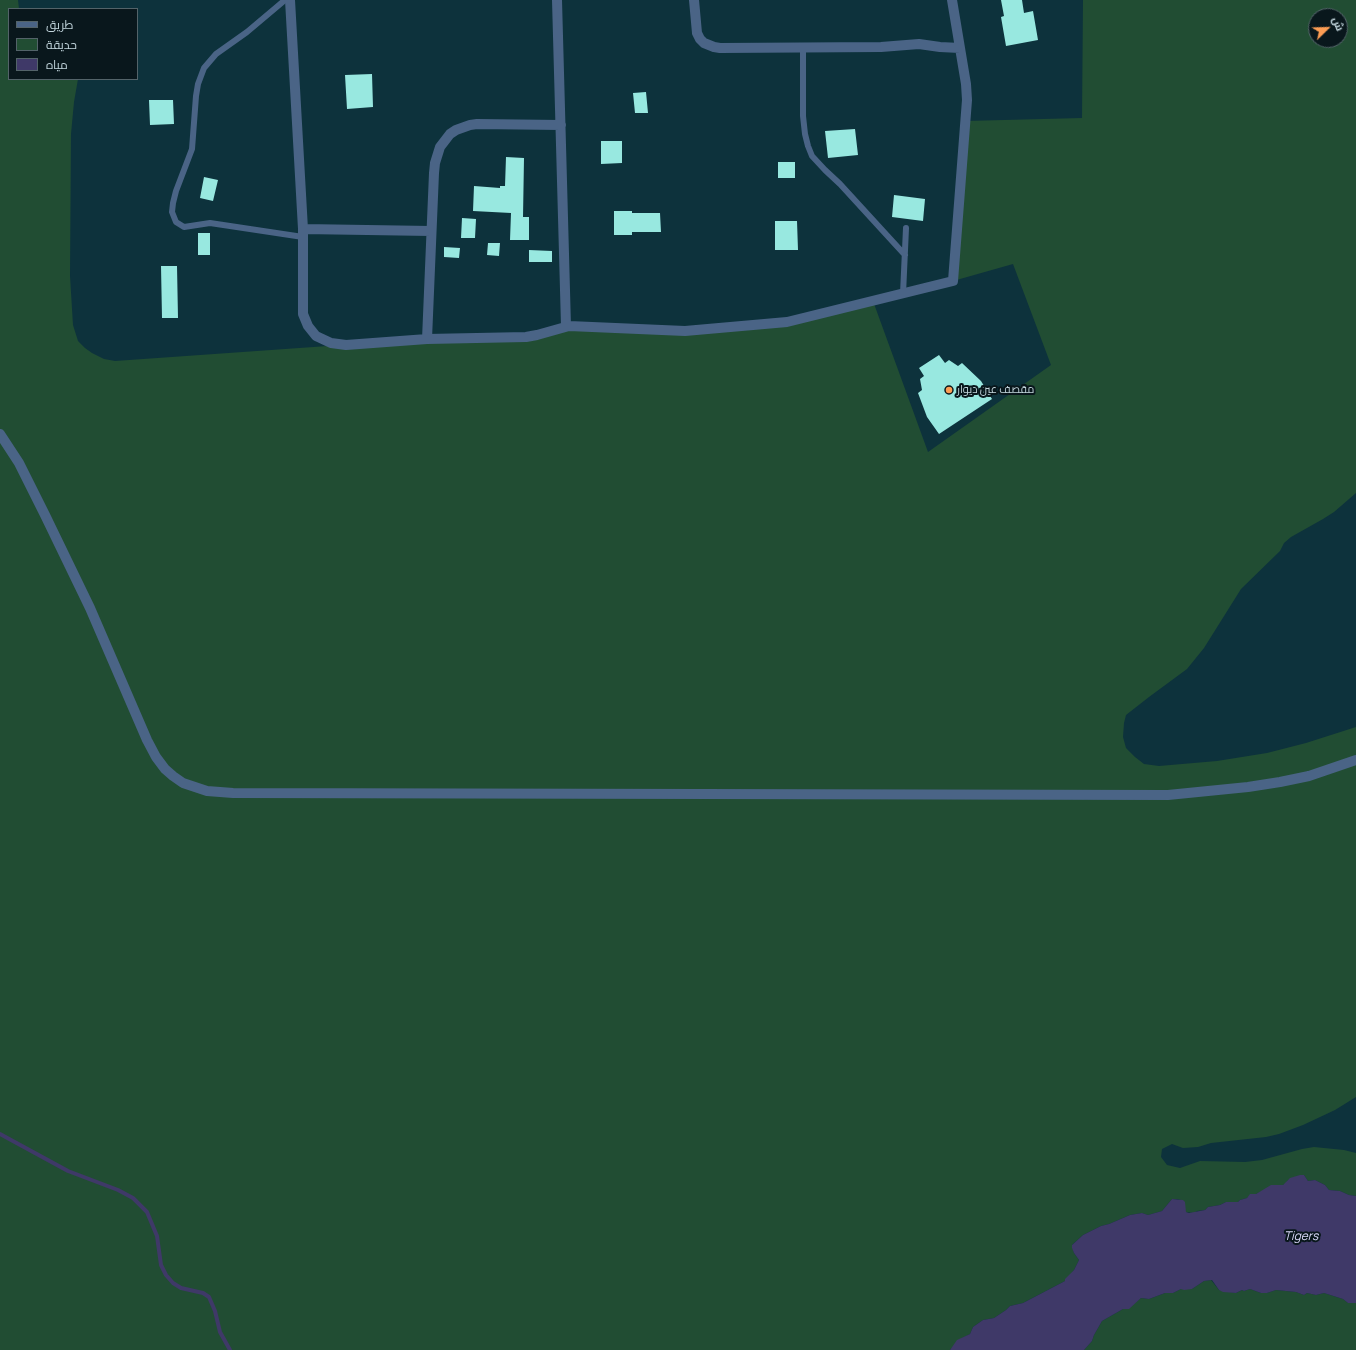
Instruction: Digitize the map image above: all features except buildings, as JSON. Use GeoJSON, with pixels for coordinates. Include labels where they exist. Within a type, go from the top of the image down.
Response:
{"type":"FeatureCollection","features":[{"type":"Feature","properties":{"kind":"street"},"geometry":{"type":"LineString","coordinates":[[290,0],[303,233],[303,314],[308,326],[316,336],[330,344],[346,345],[427,339],[526,337],[566,326],[685,331],[787,322],[952,282],[967,100],[966,84],[952,0]]}},
{"type":"Feature","properties":{"kind":"street"},"geometry":{"type":"LineString","coordinates":[[557,0],[566,326]]}},
{"type":"Feature","properties":{"kind":"street"},"geometry":{"type":"LineString","coordinates":[[694,0],[697,32],[700,39],[709,45],[720,48],[882,47],[919,44],[960,48]]}},
{"type":"Feature","properties":{"kind":"street"},"geometry":{"type":"LineString","coordinates":[[427,339],[435,163],[440,147],[450,134],[463,127],[477,124],[561,125]]}},
{"type":"Feature","properties":{"kind":"street"},"geometry":{"type":"LineString","coordinates":[[303,233],[432,231]]}},
{"type":"Feature","properties":{"kind":"street"},"geometry":{"type":"LineString","coordinates":[[0,434],[18,463],[45,514],[87,603],[147,740],[156,757],[165,769],[173,776],[195,788],[206,791],[233,793],[1168,794],[1248,787],[1280,782],[1309,776],[1356,760]]}},
{"type":"Feature","properties":{"kind":"lane"},"geometry":{"type":"LineString","coordinates":[[285,0],[247,32],[216,54],[204,68],[196,96],[192,149],[176,191],[172,212],[176,222],[184,227],[210,223],[303,233]]}},
{"type":"Feature","properties":{"kind":"lane"},"geometry":{"type":"LineString","coordinates":[[803,48],[803,116],[805,134],[810,151],[817,162],[840,184],[905,255]]}},
{"type":"Feature","properties":{"kind":"lane"},"geometry":{"type":"LineString","coordinates":[[903,294],[906,228]]}},
{"type":"Feature","properties":{"kind":"green space"},"geometry":{"type":"Polygon","coordinates":[[[0,0],[18,0],[19,8],[8,8],[8,80],[78,80],[71,134],[70,276],[73,325],[78,341],[92,353],[104,359],[115,361],[427,339],[526,337],[558,328],[685,331],[787,322],[873,301],[928,452],[1051,365],[1013,264],[953,281],[965,121],[1082,118],[1083,0],[1356,0],[1356,493],[1334,512],[1291,537],[1284,543],[1280,551],[1241,589],[1204,648],[1187,669],[1126,715],[1123,737],[1126,748],[1135,757],[1144,764],[1159,766],[1217,761],[1267,753],[1306,743],[1356,727],[1356,1097],[1335,1110],[1279,1134],[1266,1137],[1211,1143],[1198,1147],[1183,1148],[1172,1144],[1162,1149],[1161,1157],[1167,1165],[1180,1168],[1200,1161],[1245,1162],[1262,1160],[1314,1147],[1344,1150],[1356,1153],[1356,1196],[1340,1191],[1329,1190],[1325,1185],[1315,1180],[1308,1181],[1304,1175],[1288,1180],[1283,1185],[1275,1185],[1256,1194],[1252,1194],[1238,1202],[1226,1202],[1194,1213],[1186,1212],[1181,1200],[1172,1199],[1162,1211],[1148,1215],[1142,1213],[1130,1215],[1101,1226],[1083,1235],[1072,1245],[1074,1253],[1079,1260],[1074,1270],[1065,1281],[1023,1303],[1010,1306],[994,1318],[983,1320],[973,1327],[970,1334],[959,1340],[950,1350],[0,1350],[0,0]]]}},
{"type":"Feature","properties":{"kind":"green space"},"geometry":{"type":"Polygon","coordinates":[[[1211,1280],[1219,1290],[1236,1293],[1242,1290],[1244,1291],[1250,1289],[1261,1293],[1276,1290],[1296,1292],[1304,1295],[1307,1293],[1316,1295],[1324,1293],[1343,1299],[1348,1303],[1356,1303],[1356,1350],[1084,1350],[1092,1341],[1102,1321],[1123,1309],[1129,1308],[1141,1298],[1149,1299],[1165,1293],[1173,1293],[1181,1289],[1192,1289],[1204,1281],[1211,1280]]]}},
{"type":"Feature","properties":{"kind":"water","name":"Tigers"},"geometry":{"type":"Polygon","coordinates":[[[1304,1175],[1308,1181],[1315,1180],[1325,1185],[1329,1190],[1340,1191],[1356,1196],[1356,1303],[1348,1303],[1343,1299],[1324,1293],[1316,1295],[1307,1293],[1304,1295],[1296,1292],[1276,1290],[1261,1293],[1250,1289],[1244,1291],[1242,1290],[1236,1293],[1223,1292],[1219,1290],[1212,1280],[1204,1281],[1192,1289],[1181,1289],[1173,1293],[1165,1293],[1149,1299],[1141,1298],[1129,1309],[1123,1309],[1102,1321],[1092,1341],[1084,1350],[950,1350],[957,1340],[970,1334],[973,1327],[983,1320],[994,1318],[1010,1306],[1023,1303],[1065,1281],[1065,1279],[1074,1270],[1079,1260],[1074,1253],[1072,1245],[1083,1235],[1101,1226],[1130,1215],[1142,1213],[1148,1215],[1162,1211],[1172,1199],[1183,1200],[1185,1202],[1186,1212],[1189,1213],[1205,1210],[1208,1207],[1220,1205],[1226,1202],[1238,1202],[1247,1198],[1250,1194],[1256,1194],[1271,1185],[1283,1185],[1290,1178],[1304,1175]]]}},
{"type":"Feature","properties":{"kind":"waterway"},"geometry":{"type":"LineString","coordinates":[[0,1134],[68,1171],[118,1190],[133,1198],[147,1212],[157,1236],[161,1265],[166,1275],[173,1283],[181,1288],[203,1293],[209,1297],[215,1311],[220,1332],[230,1350]]}},
{"type":"Feature","properties":{"kind":"place","name":"مقصف عين ديوار"},"geometry":{"type":"Point","coordinates":[949,390]}}]}
